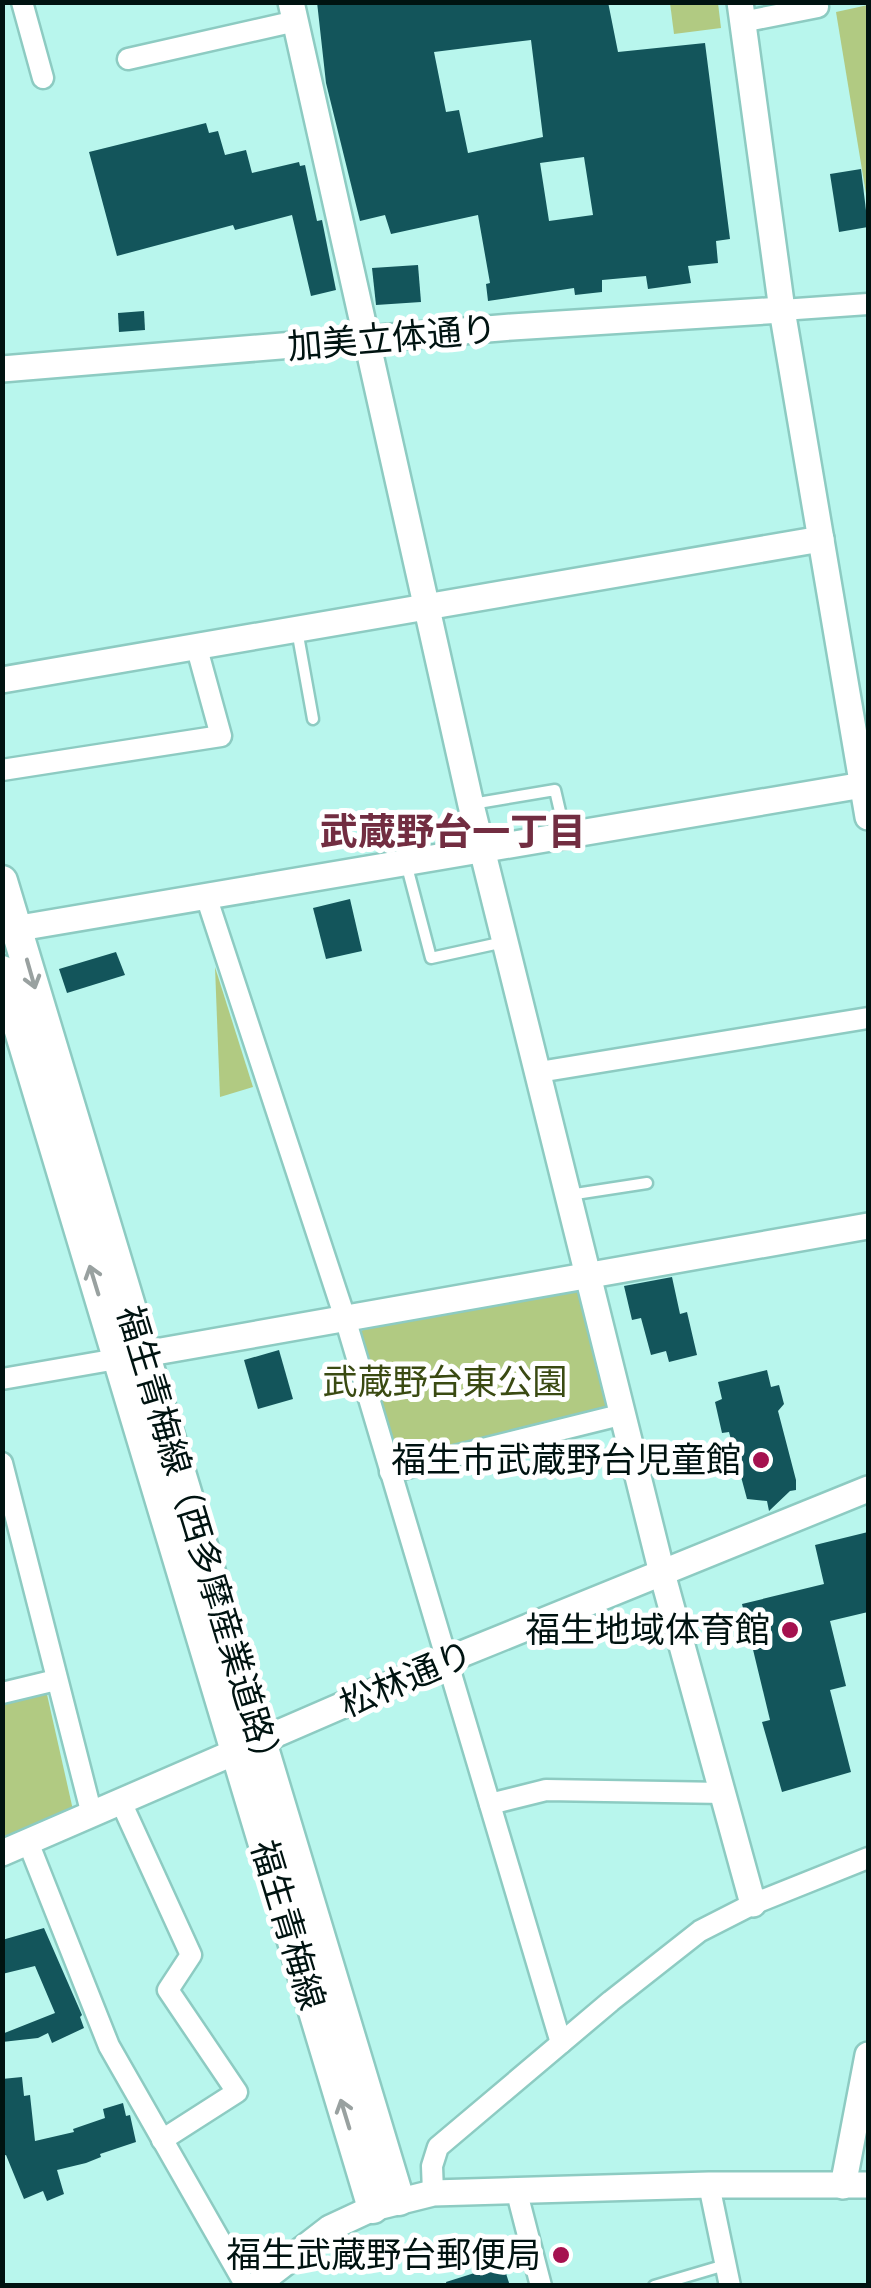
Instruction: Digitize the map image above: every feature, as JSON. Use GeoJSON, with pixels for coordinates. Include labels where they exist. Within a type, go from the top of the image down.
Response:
{"type":"FeatureCollection","features":[{"type":"Feature","properties":{"kind":"main road","name":"福生青梅線（西多摩産業道路）"},"geometry":{"type":"LineString","coordinates":[[2,881],[10,930],[130,1356],[248,1747]]}},
{"type":"Feature","properties":{"kind":"main road","name":"福生青梅線（西多摩産業道路）"},"geometry":{"type":"LineString","coordinates":[[2,971],[130,1356],[202,1642]]}},
{"type":"Feature","properties":{"kind":"main road","name":"福生青梅線"},"geometry":{"type":"LineString","coordinates":[[202,1642],[248,1747],[386,2204]]}},
{"type":"Feature","properties":{"kind":"street"},"geometry":{"type":"LineString","coordinates":[[22,2],[43,78]]}},
{"type":"Feature","properties":{"kind":"street"},"geometry":{"type":"LineString","coordinates":[[818,2],[818,8],[741,12],[782,310],[866,785],[868,817]]}},
{"type":"Feature","properties":{"kind":"street"},"geometry":{"type":"LineString","coordinates":[[128,59],[293,12],[504,942],[662,1573],[753,1904]]}},
{"type":"Feature","properties":{"kind":"street"},"geometry":{"type":"LineString","coordinates":[[782,310],[868,304]]}},
{"type":"Feature","properties":{"kind":"street","name":"加美立体通り"},"geometry":{"type":"LineString","coordinates":[[2,369],[782,310]]}},
{"type":"Feature","properties":{"kind":"street"},"geometry":{"type":"LineString","coordinates":[[2,680],[821,540]]}},
{"type":"Feature","properties":{"kind":"street"},"geometry":{"type":"LineString","coordinates":[[2,770],[221,736],[196,645]]}},
{"type":"Feature","properties":{"kind":"street"},"geometry":{"type":"LineString","coordinates":[[10,930],[866,785]]}},
{"type":"Feature","properties":{"kind":"street"},"geometry":{"type":"LineString","coordinates":[[206,896],[345,1318],[561,2043]]}},
{"type":"Feature","properties":{"kind":"street"},"geometry":{"type":"LineString","coordinates":[[539,1072],[868,1018]]}},
{"type":"Feature","properties":{"kind":"street"},"geometry":{"type":"LineString","coordinates":[[2,1379],[868,1226]]}},
{"type":"Feature","properties":{"kind":"street"},"geometry":{"type":"LineString","coordinates":[[390,1472],[624,1414]]}},
{"type":"Feature","properties":{"kind":"street"},"geometry":{"type":"LineString","coordinates":[[2,1463],[92,1815]]}},
{"type":"Feature","properties":{"kind":"street","name":"松林通り"},"geometry":{"type":"LineString","coordinates":[[2,1853],[447,1660],[868,1490]]}},
{"type":"Feature","properties":{"kind":"street"},"geometry":{"type":"LineString","coordinates":[[2,1694],[56,1680]]}},
{"type":"Feature","properties":{"kind":"street"},"geometry":{"type":"LineString","coordinates":[[490,1804],[546,1790],[724,1793]]}},
{"type":"Feature","properties":{"kind":"street"},"geometry":{"type":"LineString","coordinates":[[121,1802],[191,1955],[168,1990],[237,2092],[162,2140]]}},
{"type":"Feature","properties":{"kind":"street"},"geometry":{"type":"LineString","coordinates":[[28,1842],[108,2046],[246,2286]]}},
{"type":"Feature","properties":{"kind":"street"},"geometry":{"type":"LineString","coordinates":[[433,2193],[432,2166],[438,2147],[700,1931],[753,1904],[868,1858]]}},
{"type":"Feature","properties":{"kind":"street"},"geometry":{"type":"LineString","coordinates":[[255,2286],[330,2228],[386,2204],[433,2193],[709,2185],[856,2186],[868,2055]]}},
{"type":"Feature","properties":{"kind":"street"},"geometry":{"type":"LineString","coordinates":[[709,2185],[728,2275]]}},
{"type":"Feature","properties":{"kind":"street"},"geometry":{"type":"LineString","coordinates":[[516,2189],[541,2286]]}},
{"type":"Feature","properties":{"kind":"lane"},"geometry":{"type":"LineString","coordinates":[[297,628],[313,720]]}},
{"type":"Feature","properties":{"kind":"lane"},"geometry":{"type":"LineString","coordinates":[[471,805],[555,790],[566,834]]}},
{"type":"Feature","properties":{"kind":"lane"},"geometry":{"type":"LineString","coordinates":[[406,862],[431,958],[504,942]]}},
{"type":"Feature","properties":{"kind":"lane"},"geometry":{"type":"LineString","coordinates":[[569,1195],[647,1183]]}},
{"type":"Feature","properties":{"kind":"lane"},"geometry":{"type":"LineString","coordinates":[[654,2286],[728,2275]]}},
{"type":"Feature","properties":{"kind":"green space"},"geometry":{"type":"Polygon","coordinates":[[[670,3],[718,3],[721,28],[674,34],[670,3]]]}},
{"type":"Feature","properties":{"kind":"green space"},"geometry":{"type":"Polygon","coordinates":[[[868,5],[868,206],[836,12],[868,5]]]}},
{"type":"Feature","properties":{"kind":"green space"},"geometry":{"type":"Polygon","coordinates":[[[215,967],[253,1087],[220,1097],[215,967]]]}},
{"type":"Feature","properties":{"kind":"green space","name":"武蔵野台東公園"},"geometry":{"type":"Polygon","coordinates":[[[575,1289],[581,1292],[613,1404],[609,1412],[402,1463],[394,1459],[360,1336],[364,1326],[575,1289]]]}},
{"type":"Feature","properties":{"kind":"green space"},"geometry":{"type":"Polygon","coordinates":[[[46,1690],[73,1810],[3,1840],[3,1701],[46,1690]]]}},
{"type":"Feature","properties":{"kind":"building"},"geometry":{"type":"Polygon","coordinates":[[[317,2],[608,2],[618,52],[705,43],[730,239],[716,241],[718,263],[688,266],[691,283],[648,289],[646,276],[602,280],[602,292],[575,295],[574,288],[488,301],[486,284],[490,283],[478,215],[391,234],[385,215],[360,221],[326,83],[317,2]],[[531,40],[434,52],[446,112],[459,110],[468,153],[543,137],[531,40]],[[584,157],[540,163],[549,221],[593,215],[584,157]]]}},
{"type":"Feature","properties":{"kind":"building"},"geometry":{"type":"Polygon","coordinates":[[[206,123],[209,133],[218,131],[225,155],[246,150],[252,173],[299,162],[300,166],[305,165],[317,221],[322,220],[336,290],[311,296],[292,215],[235,230],[233,225],[117,256],[89,152],[206,123]]]}},
{"type":"Feature","properties":{"kind":"building"},"geometry":{"type":"Polygon","coordinates":[[[861,169],[868,227],[839,232],[830,174],[861,169]]]}},
{"type":"Feature","properties":{"kind":"building"},"geometry":{"type":"Polygon","coordinates":[[[418,265],[421,302],[376,305],[372,268],[418,265]]]}},
{"type":"Feature","properties":{"kind":"building"},"geometry":{"type":"Polygon","coordinates":[[[144,311],[145,330],[119,332],[118,313],[144,311]]]}},
{"type":"Feature","properties":{"kind":"building"},"geometry":{"type":"Polygon","coordinates":[[[350,899],[362,951],[326,959],[313,908],[350,899]]]}},
{"type":"Feature","properties":{"kind":"building"},"geometry":{"type":"Polygon","coordinates":[[[116,952],[125,975],[67,993],[59,969],[116,952]]]}},
{"type":"Feature","properties":{"kind":"building"},"geometry":{"type":"Polygon","coordinates":[[[672,1277],[680,1314],[687,1312],[697,1355],[669,1362],[666,1351],[651,1355],[641,1318],[632,1320],[624,1286],[672,1277]]]}},
{"type":"Feature","properties":{"kind":"building"},"geometry":{"type":"Polygon","coordinates":[[[279,1350],[293,1399],[258,1409],[244,1360],[279,1350]]]}},
{"type":"Feature","properties":{"kind":"building"},"geometry":{"type":"Polygon","coordinates":[[[767,1370],[771,1387],[779,1385],[784,1404],[778,1411],[796,1480],[796,1490],[769,1511],[767,1501],[747,1499],[729,1432],[722,1433],[715,1402],[722,1399],[718,1382],[767,1370]]]}},
{"type":"Feature","properties":{"kind":"building"},"geometry":{"type":"Polygon","coordinates":[[[868,1532],[868,1612],[830,1621],[846,1686],[830,1690],[851,1772],[782,1792],[762,1722],[770,1720],[742,1604],[824,1584],[815,1545],[868,1532]]]}},
{"type":"Feature","properties":{"kind":"building"},"geometry":{"type":"Polygon","coordinates":[[[44,1928],[84,2028],[52,2043],[48,2033],[2,2042],[2,2034],[55,2013],[35,1966],[2,1974],[2,1940],[44,1928]]]}},
{"type":"Feature","properties":{"kind":"building"},"geometry":{"type":"Polygon","coordinates":[[[22,2077],[24,2096],[30,2095],[35,2141],[74,2132],[73,2129],[105,2118],[103,2109],[123,2103],[136,2142],[86,2163],[57,2170],[64,2194],[47,2201],[43,2191],[24,2199],[6,2155],[2,2156],[2,2079],[22,2077]]]}},
{"type":"Feature","properties":{"kind":"building"},"geometry":{"type":"Polygon","coordinates":[[[503,2264],[510,2286],[447,2286],[446,2282],[503,2264]]]}},
{"type":"Feature","properties":{"kind":"place","name":"福生市武蔵野台児童館"},"geometry":{"type":"Point","coordinates":[761,1460]}},
{"type":"Feature","properties":{"kind":"place","name":"福生地域体育館"},"geometry":{"type":"Point","coordinates":[790,1630]}},
{"type":"Feature","properties":{"kind":"place","name":"福生武蔵野台郵便局"},"geometry":{"type":"Point","coordinates":[561,2255]}},
{"type":"Feature","properties":{"kind":"district","name":"武蔵野台一丁目"},"geometry":{"type":"Point","coordinates":[453,832]}}]}
